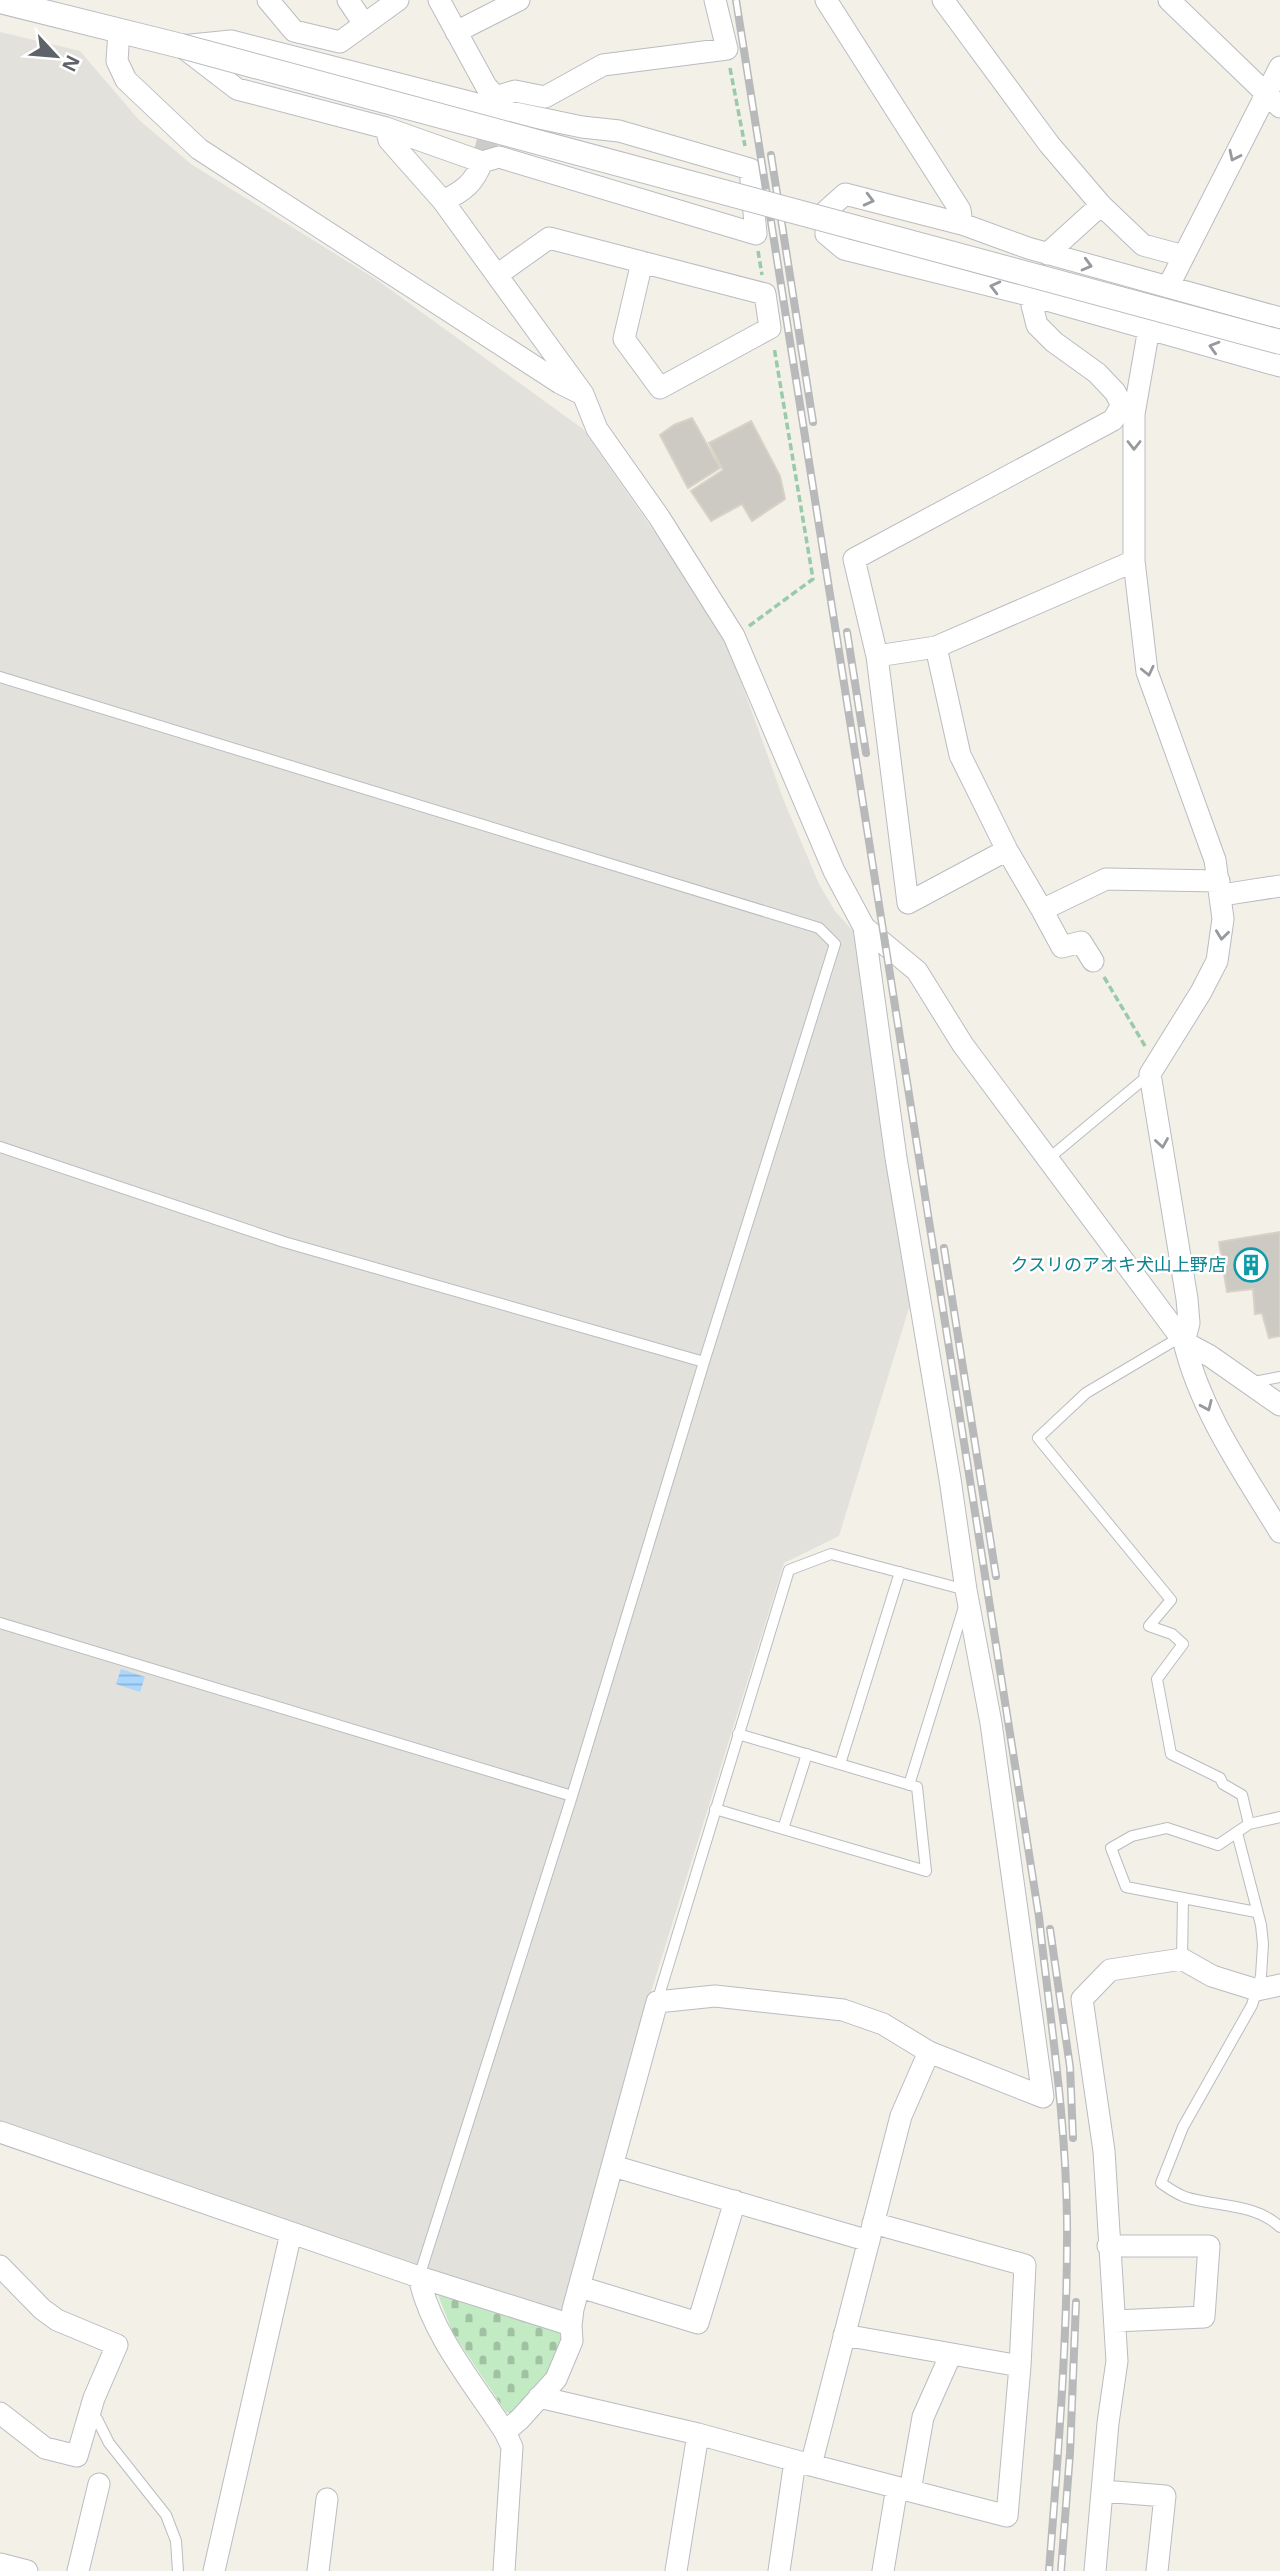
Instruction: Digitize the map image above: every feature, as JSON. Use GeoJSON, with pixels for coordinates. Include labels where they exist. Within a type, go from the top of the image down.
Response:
{"type":"FeatureCollection","features":[{"type":"Feature","properties":{"kind":"street"},"geometry":{"type":"LineString","coordinates":[[268,0],[294,31],[340,42],[398,0]]}},
{"type":"Feature","properties":{"kind":"street"},"geometry":{"type":"LineString","coordinates":[[348,0],[364,24]]}},
{"type":"Feature","properties":{"kind":"street"},"geometry":{"type":"LineString","coordinates":[[439,0],[496,103]]}},
{"type":"Feature","properties":{"kind":"street"},"geometry":{"type":"LineString","coordinates":[[456,32],[520,0]]}},
{"type":"Feature","properties":{"kind":"street"},"geometry":{"type":"LineString","coordinates":[[496,103],[515,91],[545,97],[603,65],[726,49],[715,0]]}},
{"type":"Feature","properties":{"kind":"street"},"geometry":{"type":"LineString","coordinates":[[826,0],[960,209],[962,224]]}},
{"type":"Feature","properties":{"kind":"street"},"geometry":{"type":"LineString","coordinates":[[943,0],[1049,144],[1101,205],[1143,245],[1184,256]]}},
{"type":"Feature","properties":{"kind":"street"},"geometry":{"type":"LineString","coordinates":[[1168,0],[1272,101]]}},
{"type":"Feature","properties":{"kind":"street"},"geometry":{"type":"LineString","coordinates":[[0,1],[181,46],[1280,342]]}},
{"type":"Feature","properties":{"kind":"street"},"geometry":{"type":"LineString","coordinates":[[120,31],[117,61],[126,80],[199,149],[560,383],[583,394]]}},
{"type":"Feature","properties":{"kind":"street"},"geometry":{"type":"LineString","coordinates":[[231,41],[496,103],[582,127],[619,131],[750,169],[756,234],[499,157],[482,162],[386,128],[237,89],[181,46],[231,41]]}},
{"type":"Feature","properties":{"kind":"street"},"geometry":{"type":"LineString","coordinates":[[1168,287],[1272,101],[1280,67]]}},
{"type":"Feature","properties":{"kind":"street"},"geometry":{"type":"LineString","coordinates":[[386,128],[389,140],[443,201],[583,394],[597,429],[659,517],[734,636],[834,871],[864,928],[896,1158],[967,1593],[991,1723],[1043,2097],[929,2052],[883,2024],[843,2010],[715,1996],[657,2001],[579,2287],[570,2325],[572,2341],[556,2379],[505,2432]]}},
{"type":"Feature","properties":{"kind":"street"},"geometry":{"type":"LineString","coordinates":[[443,201],[463,191],[476,177],[482,162]]}},
{"type":"Feature","properties":{"kind":"street"},"geometry":{"type":"LineString","coordinates":[[1280,318],[1047,254],[962,224],[845,194],[826,211],[826,234],[844,249],[1036,297],[1280,366]]}},
{"type":"Feature","properties":{"kind":"street"},"geometry":{"type":"LineString","coordinates":[[1047,254],[1101,205]]}},
{"type":"Feature","properties":{"kind":"street"},"geometry":{"type":"LineString","coordinates":[[497,275],[549,238],[642,262],[765,294],[770,328],[660,388],[624,339],[642,262]]}},
{"type":"Feature","properties":{"kind":"street"},"geometry":{"type":"LineString","coordinates":[[1036,297],[1032,306],[1037,324],[1054,342],[1097,373],[1128,410]]}},
{"type":"Feature","properties":{"kind":"street"},"geometry":{"type":"LineString","coordinates":[[1149,328],[1128,410],[1134,561],[1147,672],[1215,860],[1223,919],[1217,961],[1153,1070],[1187,1299],[1189,1323],[1184,1342]]}},
{"type":"Feature","properties":{"kind":"street"},"geometry":{"type":"LineString","coordinates":[[1007,850],[908,903],[877,656],[853,559],[1128,410]]}},
{"type":"Feature","properties":{"kind":"street"},"geometry":{"type":"LineString","coordinates":[[877,656],[936,647],[1134,561]]}},
{"type":"Feature","properties":{"kind":"street"},"geometry":{"type":"LineString","coordinates":[[936,647],[960,755],[1007,850],[1062,947],[1082,942],[1093,961]]}},
{"type":"Feature","properties":{"kind":"street"},"geometry":{"type":"LineString","coordinates":[[1042,910],[1106,878],[1220,888],[1280,886]]}},
{"type":"Feature","properties":{"kind":"street"},"geometry":{"type":"LineString","coordinates":[[864,928],[917,971],[963,1045],[1184,1342],[1191,1371],[1216,1426],[1280,1532]]}},
{"type":"Feature","properties":{"kind":"street"},"geometry":{"type":"LineString","coordinates":[[1184,1342],[1210,1356],[1280,1405]]}},
{"type":"Feature","properties":{"kind":"street"},"geometry":{"type":"LineString","coordinates":[[1095,2571],[1108,2423],[1117,2361],[1104,2151],[1082,1999],[1110,1970],[1182,1959],[1212,1976],[1257,1990],[1280,1986]]}},
{"type":"Feature","properties":{"kind":"street"},"geometry":{"type":"LineString","coordinates":[[779,2571],[803,2463],[844,2335],[901,2116],[929,2052]]}},
{"type":"Feature","properties":{"kind":"street"},"geometry":{"type":"LineString","coordinates":[[0,2132],[419,2277],[570,2325]]}},
{"type":"Feature","properties":{"kind":"street"},"geometry":{"type":"LineString","coordinates":[[539,2398],[698,2434],[1007,2516],[1020,2366],[1025,2265],[735,2201],[613,2166]]}},
{"type":"Feature","properties":{"kind":"street"},"geometry":{"type":"LineString","coordinates":[[579,2287],[698,2323],[735,2201]]}},
{"type":"Feature","properties":{"kind":"street"},"geometry":{"type":"LineString","coordinates":[[214,2571],[291,2233]]}},
{"type":"Feature","properties":{"kind":"street"},"geometry":{"type":"LineString","coordinates":[[1108,2246],[1209,2246],[1205,2317],[1115,2321]]}},
{"type":"Feature","properties":{"kind":"street"},"geometry":{"type":"LineString","coordinates":[[0,2266],[42,2309],[57,2320],[117,2345],[94,2398],[77,2456],[46,2448],[0,2413]]}},
{"type":"Feature","properties":{"kind":"street"},"geometry":{"type":"LineString","coordinates":[[419,2277],[423,2297],[445,2339],[512,2447],[504,2571]]}},
{"type":"Feature","properties":{"kind":"street"},"geometry":{"type":"LineString","coordinates":[[844,2335],[1020,2366]]}},
{"type":"Feature","properties":{"kind":"street"},"geometry":{"type":"LineString","coordinates":[[883,2571],[923,2417],[951,2354]]}},
{"type":"Feature","properties":{"kind":"street"},"geometry":{"type":"LineString","coordinates":[[676,2571],[698,2434]]}},
{"type":"Feature","properties":{"kind":"street"},"geometry":{"type":"LineString","coordinates":[[78,2571],[99,2484]]}},
{"type":"Feature","properties":{"kind":"street"},"geometry":{"type":"LineString","coordinates":[[1103,2491],[1164,2496],[1157,2571]]}},
{"type":"Feature","properties":{"kind":"street"},"geometry":{"type":"LineString","coordinates":[[318,2571],[327,2499]]}},
{"type":"Feature","properties":{"kind":"street"},"geometry":{"type":"LineString","coordinates":[[0,2564],[27,2571]]}},
{"type":"Feature","properties":{"kind":"lane"},"geometry":{"type":"LineString","coordinates":[[0,677],[819,928],[835,944],[572,1796],[419,2277]]}},
{"type":"Feature","properties":{"kind":"lane"},"geometry":{"type":"LineString","coordinates":[[1048,1159],[1153,1070]]}},
{"type":"Feature","properties":{"kind":"lane"},"geometry":{"type":"LineString","coordinates":[[0,1147],[284,1242],[704,1362]]}},
{"type":"Feature","properties":{"kind":"lane"},"geometry":{"type":"LineString","coordinates":[[1184,1342],[1177,1339],[1086,1393],[1038,1438],[1171,1600],[1149,1626],[1172,1634],[1183,1644],[1157,1679],[1171,1754],[1220,1778],[1223,1784],[1242,1796],[1249,1824]]}},
{"type":"Feature","properties":{"kind":"lane"},"geometry":{"type":"LineString","coordinates":[[1248,1383],[1280,1377]]}},
{"type":"Feature","properties":{"kind":"lane"},"geometry":{"type":"LineString","coordinates":[[657,2001],[789,1570],[831,1554],[967,1593],[909,1785]]}},
{"type":"Feature","properties":{"kind":"lane"},"geometry":{"type":"LineString","coordinates":[[840,1764],[900,1572]]}},
{"type":"Feature","properties":{"kind":"lane"},"geometry":{"type":"LineString","coordinates":[[0,1623],[572,1796]]}},
{"type":"Feature","properties":{"kind":"lane"},"geometry":{"type":"LineString","coordinates":[[715,1809],[926,1871],[917,1787],[738,1734]]}},
{"type":"Feature","properties":{"kind":"lane"},"geometry":{"type":"LineString","coordinates":[[783,1829],[807,1754]]}},
{"type":"Feature","properties":{"kind":"lane"},"geometry":{"type":"LineString","coordinates":[[1256,1912],[1126,1887],[1111,1848],[1132,1836],[1167,1828],[1218,1845],[1249,1824],[1280,1817]]}},
{"type":"Feature","properties":{"kind":"lane"},"geometry":{"type":"LineString","coordinates":[[1237,1833],[1261,1925],[1261,1976],[1252,2005],[1183,2127],[1161,2183],[1184,2196],[1240,2208],[1270,2218],[1280,2227]]}},
{"type":"Feature","properties":{"kind":"lane"},"geometry":{"type":"LineString","coordinates":[[1182,1959],[1183,1899]]}},
{"type":"Feature","properties":{"kind":"lane"},"geometry":{"type":"LineString","coordinates":[[90,2416],[97,2419],[109,2443],[166,2515],[176,2541],[178,2571]]}},
{"type":"Feature","properties":{"kind":"path"},"geometry":{"type":"LineString","coordinates":[[726,49],[750,169]]}},
{"type":"Feature","properties":{"kind":"path"},"geometry":{"type":"LineString","coordinates":[[756,234],[765,294]]}},
{"type":"Feature","properties":{"kind":"path"},"geometry":{"type":"LineString","coordinates":[[734,636],[813,579],[770,328]]}},
{"type":"Feature","properties":{"kind":"path"},"geometry":{"type":"LineString","coordinates":[[1093,961],[1153,1070]]}},
{"type":"Feature","properties":{"kind":"shaded area"},"geometry":{"type":"Polygon","coordinates":[[[0,32],[80,51],[139,120],[191,164],[377,280],[583,429],[686,578],[731,654],[784,801],[819,884],[835,911],[863,942],[913,1295],[839,1536],[784,1563],[650,1995],[562,2318],[0,2123],[0,32]]]}},
{"type":"Feature","properties":{"kind":"green space"},"geometry":{"type":"Polygon","coordinates":[[[441,2289],[558,2326],[563,2344],[551,2375],[513,2413],[506,2412],[453,2333],[438,2295],[441,2289]]]}},
{"type":"Feature","properties":{"kind":"water"},"geometry":{"type":"Polygon","coordinates":[[[121,1669],[145,1677],[140,1692],[116,1684],[121,1669]]]}},
{"type":"Feature","properties":{"kind":"building"},"geometry":{"type":"Polygon","coordinates":[[[692,418],[720,468],[688,488],[660,435],[674,425],[692,418]]]}},
{"type":"Feature","properties":{"kind":"building"},"geometry":{"type":"Polygon","coordinates":[[[751,421],[780,476],[785,499],[752,521],[742,504],[711,521],[691,491],[723,470],[709,443],[751,421]]]}},
{"type":"Feature","properties":{"kind":"building","name":"クスリのアオキ犬山上野店"},"geometry":{"type":"Polygon","coordinates":[[[1280,1232],[1280,1336],[1269,1338],[1262,1313],[1255,1314],[1253,1289],[1227,1292],[1219,1242],[1280,1232]]]}},
{"type":"Feature","properties":{"kind":"tunnel"},"geometry":{"type":"LineString","coordinates":[[482,162],[494,114]]}},
{"type":"Feature","properties":{"kind":"railway"},"geometry":{"type":"LineString","coordinates":[[736,0],[1039,1917],[1061,2106],[1067,2220],[1064,2352],[1049,2571]]}},
{"type":"Feature","properties":{"kind":"railway"},"geometry":{"type":"LineString","coordinates":[[771,155],[813,422]]}},
{"type":"Feature","properties":{"kind":"railway"},"geometry":{"type":"LineString","coordinates":[[847,632],[866,753]]}},
{"type":"Feature","properties":{"kind":"railway"},"geometry":{"type":"LineString","coordinates":[[944,1248],[996,1576]]}},
{"type":"Feature","properties":{"kind":"railway"},"geometry":{"type":"LineString","coordinates":[[1050,1929],[1070,2067],[1073,2138]]}},
{"type":"Feature","properties":{"kind":"railway"},"geometry":{"type":"LineString","coordinates":[[1061,2571],[1070,2453],[1076,2302]]}},
{"type":"Feature","properties":{"kind":"place","name":"クスリのアオキ犬山上野店"},"geometry":{"type":"Point","coordinates":[1251,1265]}}]}
